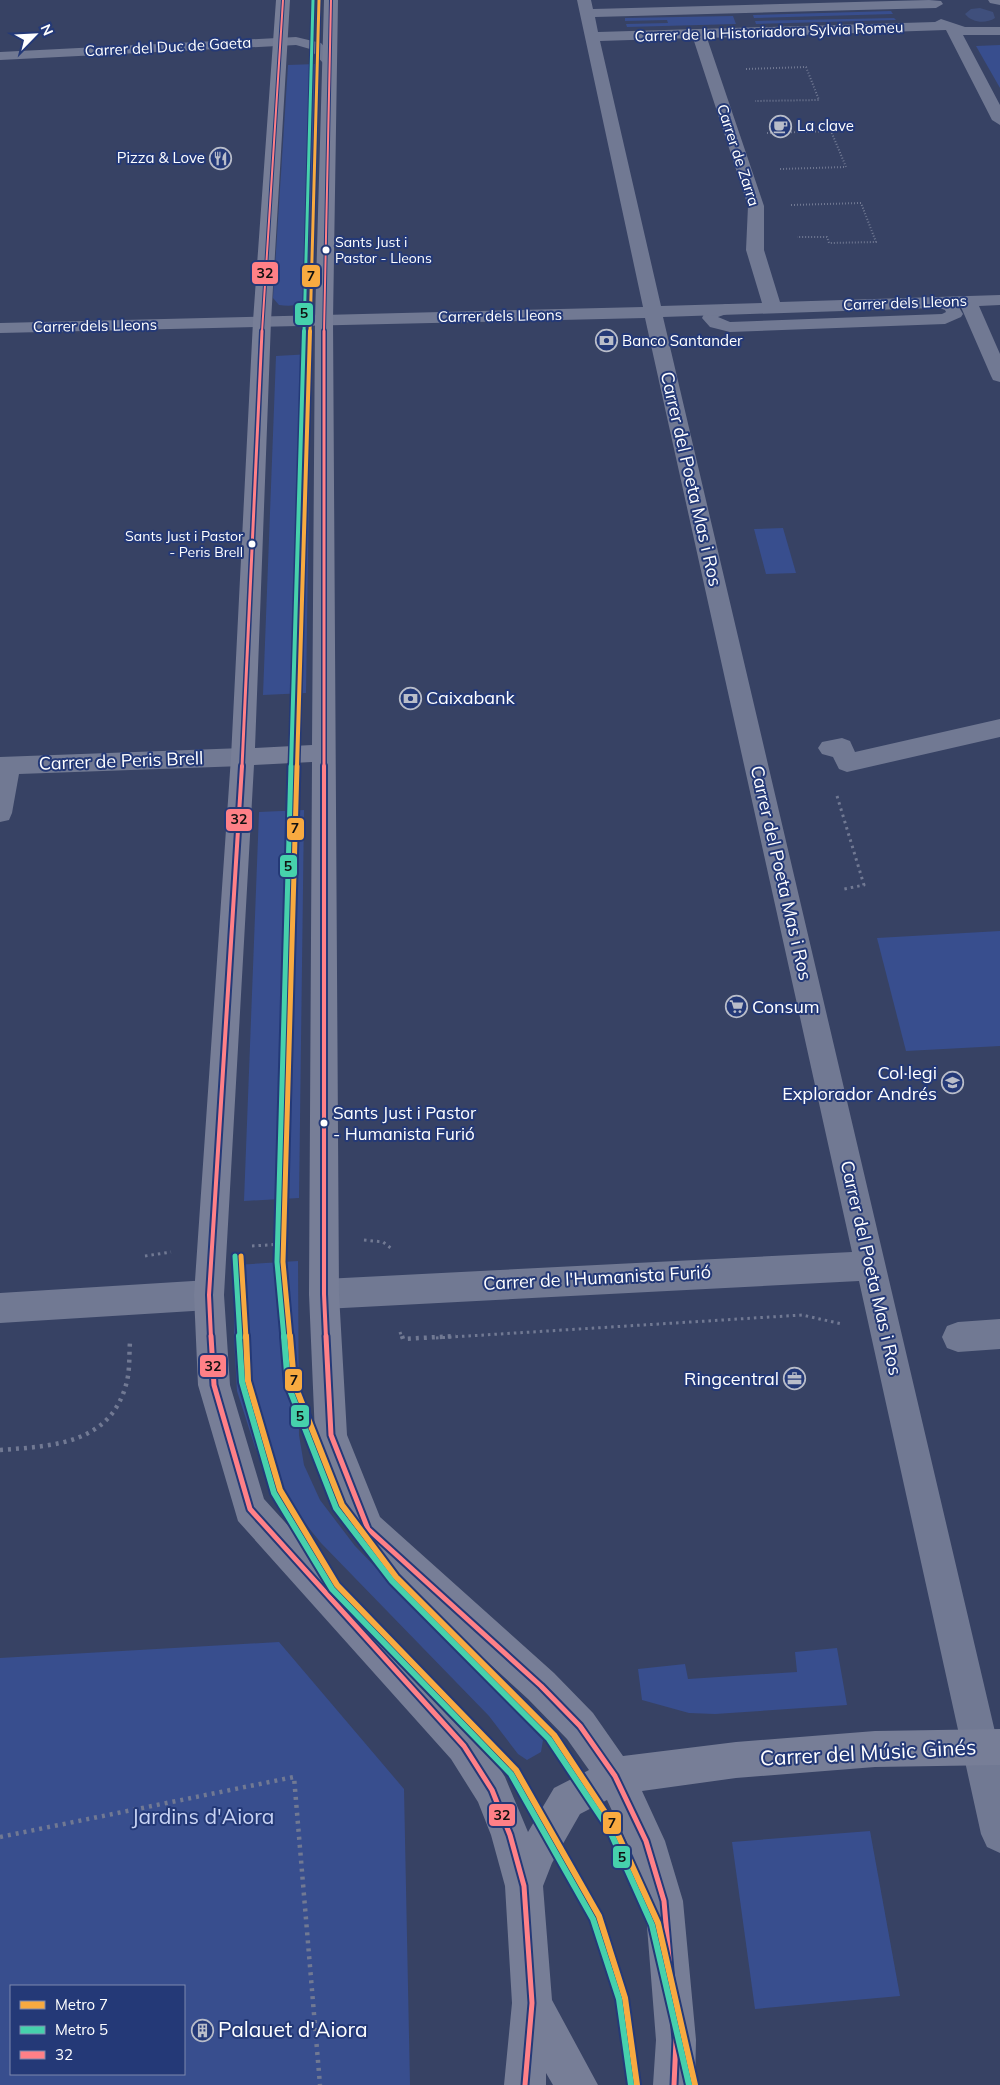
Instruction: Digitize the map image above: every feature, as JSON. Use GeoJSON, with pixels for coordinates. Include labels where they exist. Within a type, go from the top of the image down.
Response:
{"type":"FeatureCollection","features":[{"type":"Feature","properties":{"kind":"street"},"geometry":{"type":"LineString","coordinates":[[283,0],[262,321],[243,757],[196,1250],[209,1295],[214,1385],[250,1509],[464,1746],[492,1790],[510,1835],[524,1886],[532,2002],[526,2085]]}},
{"type":"Feature","properties":{"kind":"street"},"geometry":{"type":"LineString","coordinates":[[331,0],[324,320],[324,752],[341,1240],[324,1294],[330,1434],[368,1529],[541,1686],[580,1726],[615,1776],[646,1841],[664,1901],[676,2040],[674,2085]]}},
{"type":"Feature","properties":{"kind":"street"},"geometry":{"type":"LineString","coordinates":[[995,0],[1000,1]]}},
{"type":"Feature","properties":{"kind":"street"},"geometry":{"type":"LineString","coordinates":[[941,2],[933,8],[934,14],[938,21],[949,28],[1000,120]]}},
{"type":"Feature","properties":{"kind":"street","name":"Carrer de la Historiadora Sylvia Romeu"},"geometry":{"type":"LineString","coordinates":[[588,17],[698,5],[941,2]]}},
{"type":"Feature","properties":{"kind":"street","name":"Carrer de la Historiadora Sylvia Romeu"},"geometry":{"type":"LineString","coordinates":[[588,17],[699,34],[949,28],[976,32],[1000,31]]}},
{"type":"Feature","properties":{"kind":"street","name":"Carrer del Poeta Mas i Ros"},"geometry":{"type":"LineString","coordinates":[[588,17],[653,312],[870,1266],[990,1747],[1000,1834]]}},
{"type":"Feature","properties":{"kind":"street","name":"Carrer de Zarra"},"geometry":{"type":"LineString","coordinates":[[699,34],[756,206],[755,250],[772,307]]}},
{"type":"Feature","properties":{"kind":"street","name":"Carrer del Duc de Gaeta"},"geometry":{"type":"LineString","coordinates":[[0,56],[281,41],[312,44],[325,54],[329,61]]}},
{"type":"Feature","properties":{"kind":"street","name":"Carrer dels Lleons"},"geometry":{"type":"LineString","coordinates":[[0,328],[653,312],[1000,300]]}},
{"type":"Feature","properties":{"kind":"street"},"geometry":{"type":"LineString","coordinates":[[968,301],[1000,376]]}},
{"type":"Feature","properties":{"kind":"street"},"geometry":{"type":"LineString","coordinates":[[839,756],[1000,728]]}},
{"type":"Feature","properties":{"kind":"street"},"geometry":{"type":"LineString","coordinates":[[243,757],[324,752]]}},
{"type":"Feature","properties":{"kind":"street","name":"Carrer de Peris Brell"},"geometry":{"type":"LineString","coordinates":[[4,766],[243,757]]}},
{"type":"Feature","properties":{"kind":"street"},"geometry":{"type":"LineString","coordinates":[[0,813],[4,766]]}},
{"type":"Feature","properties":{"kind":"street","name":"Carrer de l'Humanista Furió"},"geometry":{"type":"LineString","coordinates":[[324,1294],[870,1266]]}},
{"type":"Feature","properties":{"kind":"street"},"geometry":{"type":"LineString","coordinates":[[0,1308],[209,1295]]}},
{"type":"Feature","properties":{"kind":"street"},"geometry":{"type":"LineString","coordinates":[[958,1337],[1000,1334]]}},
{"type":"Feature","properties":{"kind":"street","name":"Carrer del Músic Ginés"},"geometry":{"type":"LineString","coordinates":[[524,1886],[537,1852],[567,1801],[615,1776],[736,1760],[875,1749],[990,1747]]}},
{"type":"Feature","properties":{"kind":"street"},"geometry":{"type":"LineString","coordinates":[[532,2002],[572,2080],[577,2085]]}},
{"type":"Feature","properties":{"kind":"lane"},"geometry":{"type":"LineString","coordinates":[[726,309],[712,313],[710,318],[719,326],[740,327],[945,319],[955,314],[951,307],[937,302]]}},
{"type":"Feature","properties":{"kind":"path"},"geometry":{"type":"LineString","coordinates":[[741,69],[806,67],[819,100],[751,101]]}},
{"type":"Feature","properties":{"kind":"path"},"geometry":{"type":"LineString","coordinates":[[762,133],[831,131],[846,167],[774,169]]}},
{"type":"Feature","properties":{"kind":"path"},"geometry":{"type":"LineString","coordinates":[[786,206],[861,204],[876,242],[829,243],[827,237],[796,237]]}},
{"type":"Feature","properties":{"kind":"path"},"geometry":{"type":"LineString","coordinates":[[839,756],[829,768],[864,885],[844,889]]}},
{"type":"Feature","properties":{"kind":"path"},"geometry":{"type":"LineString","coordinates":[[0,1450],[59,1446],[89,1436],[110,1416],[121,1397],[127,1380],[136,1267],[142,1257],[153,1253],[341,1240],[380,1241],[388,1244],[394,1253]]}},
{"type":"Feature","properties":{"kind":"path"},"geometry":{"type":"LineString","coordinates":[[396,1323],[403,1339],[802,1315],[840,1324]]}},
{"type":"Feature","properties":{"kind":"path"},"geometry":{"type":"LineString","coordinates":[[0,1837],[294,1777],[320,2085]]}},
{"type":"Feature","properties":{"kind":"green space"},"geometry":{"type":"Polygon","coordinates":[[[891,11],[893,14],[754,18],[753,15],[891,11]]]}},
{"type":"Feature","properties":{"kind":"green space"},"geometry":{"type":"Polygon","coordinates":[[[733,16],[736,24],[627,27],[626,24],[668,23],[667,20],[625,21],[625,18],[733,16]]]}},
{"type":"Feature","properties":{"kind":"green space"},"geometry":{"type":"Polygon","coordinates":[[[894,18],[896,20],[756,24],[755,21],[894,18]]]}},
{"type":"Feature","properties":{"kind":"green space"},"geometry":{"type":"Polygon","coordinates":[[[1000,45],[1000,88],[976,46],[1000,45]]]}},
{"type":"Feature","properties":{"kind":"green space"},"geometry":{"type":"Polygon","coordinates":[[[316,64],[307,298],[298,304],[290,306],[279,305],[273,298],[288,65],[316,64]]]}},
{"type":"Feature","properties":{"kind":"green space"},"geometry":{"type":"Polygon","coordinates":[[[311,354],[306,693],[263,695],[276,356],[311,354]]]}},
{"type":"Feature","properties":{"kind":"green space"},"geometry":{"type":"Polygon","coordinates":[[[783,528],[796,573],[766,574],[754,529],[783,528]]]}},
{"type":"Feature","properties":{"kind":"green space"},"geometry":{"type":"Polygon","coordinates":[[[304,810],[299,1198],[244,1201],[259,812],[304,810]]]}},
{"type":"Feature","properties":{"kind":"green space"},"geometry":{"type":"Polygon","coordinates":[[[1000,931],[1000,1046],[906,1051],[877,938],[1000,931]]]}},
{"type":"Feature","properties":{"kind":"green space"},"geometry":{"type":"Polygon","coordinates":[[[298,1261],[299,1435],[304,1465],[320,1500],[355,1546],[543,1740],[541,1752],[527,1760],[518,1754],[489,1716],[321,1543],[270,1480],[255,1447],[237,1391],[234,1338],[236,1265],[298,1261]]]}},
{"type":"Feature","properties":{"kind":"green space","name":"Jardins d'Aiora"},"geometry":{"type":"Polygon","coordinates":[[[279,1642],[404,1789],[410,2085],[0,2085],[0,1658],[279,1642]]]}},
{"type":"Feature","properties":{"kind":"green space"},"geometry":{"type":"Polygon","coordinates":[[[837,1648],[847,1705],[715,1714],[689,1713],[642,1700],[638,1669],[685,1664],[688,1679],[797,1672],[795,1652],[837,1648]]]}},
{"type":"Feature","properties":{"kind":"green space"},"geometry":{"type":"Polygon","coordinates":[[[870,1831],[900,1996],[755,2009],[732,1842],[870,1831]]]}},
{"type":"Feature","properties":{"kind":"shaded area"},"geometry":{"type":"Polygon","coordinates":[[[980,8],[993,12],[995,18],[979,22],[965,14],[971,9],[980,8]]]}},
{"type":"Feature","properties":{"kind":"metro line","name":"5"},"geometry":{"type":"LineString","coordinates":[[313,0],[277,1262],[288,1385],[336,1508],[392,1581],[549,1739],[609,1829],[652,1925],[689,2085]]}},
{"type":"Feature","properties":{"kind":"metro line","name":"7"},"geometry":{"type":"LineString","coordinates":[[319,0],[283,1262],[294,1383],[342,1505],[396,1577],[554,1735],[614,1826],[658,1923],[695,2085]]}},
{"type":"Feature","properties":{"kind":"metro line","name":"5"},"geometry":{"type":"LineString","coordinates":[[235,1256],[242,1382],[274,1493],[332,1589],[511,1774],[593,1919],[619,1999],[631,2085]]}},
{"type":"Feature","properties":{"kind":"metro line","name":"7"},"geometry":{"type":"LineString","coordinates":[[241,1256],[248,1381],[280,1490],[337,1585],[516,1770],[599,1916],[625,1998],[637,2085]]}},
{"type":"Feature","properties":{"kind":"transit line","name":"32"},"geometry":{"type":"LineString","coordinates":[[283,0],[262,321],[243,757],[209,1295],[214,1385],[250,1509],[464,1746],[492,1790],[510,1835],[524,1886],[532,2003],[525,2085]]}},
{"type":"Feature","properties":{"kind":"transit line","name":"32"},"geometry":{"type":"LineString","coordinates":[[331,0],[324,320],[324,1294],[331,1435],[368,1529],[541,1686],[580,1726],[615,1776],[646,1841],[664,1901],[676,2040],[674,2085]]}},
{"type":"Feature","properties":{"kind":"place","name":"La clave"},"geometry":{"type":"Point","coordinates":[781,126]}},
{"type":"Feature","properties":{"kind":"place","name":"Pizza & Love"},"geometry":{"type":"Point","coordinates":[221,158]}},
{"type":"Feature","properties":{"kind":"place","name":"Sants Just i Pastor - Lleons"},"geometry":{"type":"Point","coordinates":[326,250]}},
{"type":"Feature","properties":{"kind":"place","name":"Banco Santander"},"geometry":{"type":"Point","coordinates":[606,341]}},
{"type":"Feature","properties":{"kind":"place","name":"Sants Just i Pastor - Peris Brell"},"geometry":{"type":"Point","coordinates":[252,544]}},
{"type":"Feature","properties":{"kind":"place","name":"Caixabank"},"geometry":{"type":"Point","coordinates":[410,698]}},
{"type":"Feature","properties":{"kind":"place","name":"Consum"},"geometry":{"type":"Point","coordinates":[736,1007]}},
{"type":"Feature","properties":{"kind":"place","name":"Col·legi Explorador Andrés"},"geometry":{"type":"Point","coordinates":[953,1083]}},
{"type":"Feature","properties":{"kind":"place","name":"Sants Just i Pastor - Humanista Furió"},"geometry":{"type":"Point","coordinates":[324,1123]}},
{"type":"Feature","properties":{"kind":"place","name":"Ringcentral"},"geometry":{"type":"Point","coordinates":[795,1379]}},
{"type":"Feature","properties":{"kind":"place","name":"Palauet d'Aiora"},"geometry":{"type":"Point","coordinates":[202,2030]}}]}
